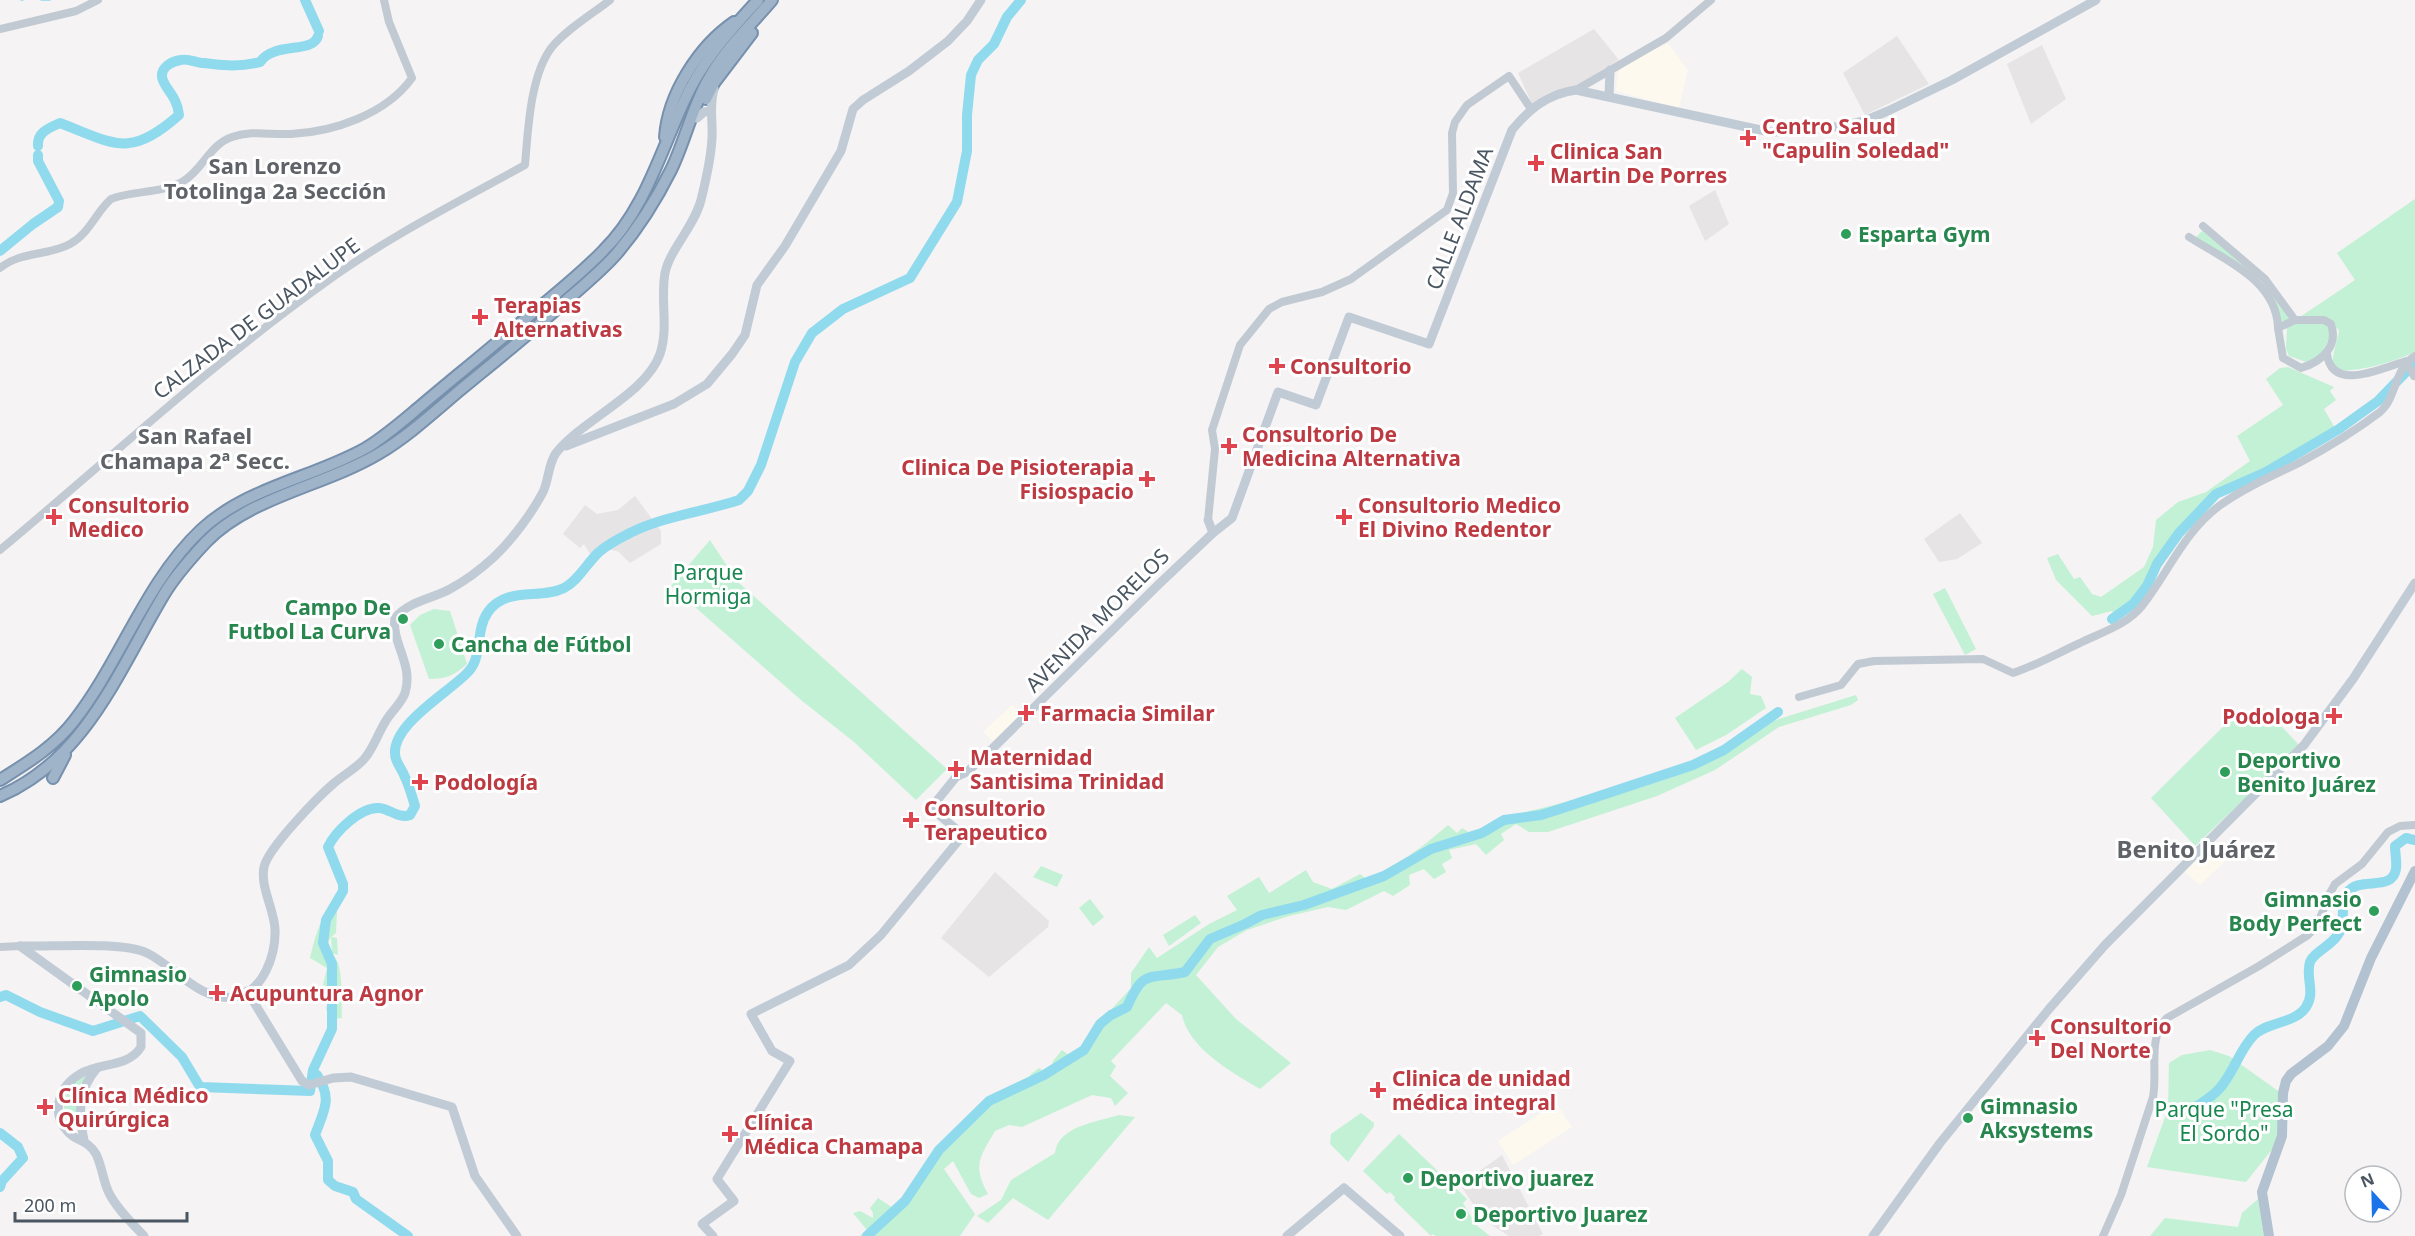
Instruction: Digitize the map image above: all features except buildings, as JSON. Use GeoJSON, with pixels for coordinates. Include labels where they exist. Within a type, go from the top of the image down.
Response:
{"type":"FeatureCollection","features":[{"type":"Feature","properties":{"kind":"highway"},"geometry":{"type":"LineString","coordinates":[[0,780],[38,756],[74,722],[96,690],[154,591],[184,549],[217,516],[242,501],[346,459],[375,442],[604,251],[633,214],[665,146],[667,123],[684,79],[709,44],[723,29],[744,15],[758,0]]}},
{"type":"Feature","properties":{"kind":"highway"},"geometry":{"type":"LineString","coordinates":[[53,778],[68,748],[107,696],[165,593],[208,539],[226,524],[248,512],[350,469],[380,453],[419,424],[560,307],[617,253],[645,216],[671,170],[708,80],[724,55],[772,0]]}},
{"type":"Feature","properties":{"kind":"highway"},"geometry":{"type":"LineString","coordinates":[[688,127],[697,118],[717,80],[752,33],[754,21]]}},
{"type":"Feature","properties":{"kind":"highway"},"geometry":{"type":"LineString","coordinates":[[0,796],[46,768],[68,748]]}},
{"type":"Feature","properties":{"kind":"main road"},"geometry":{"type":"LineString","coordinates":[[561,448],[674,404],[707,384],[745,335],[757,285],[785,246],[841,151],[853,109],[948,41],[967,21],[981,0]]}},
{"type":"Feature","properties":{"kind":"main road"},"geometry":{"type":"LineString","coordinates":[[1576,90],[1770,132],[1805,131],[1842,126],[1872,117],[1952,80],[2096,0]]}},
{"type":"Feature","properties":{"kind":"main road"},"geometry":{"type":"LineString","coordinates":[[1609,97],[1610,70]]}},
{"type":"Feature","properties":{"kind":"main road"},"geometry":{"type":"LineString","coordinates":[[21,946],[112,947],[134,950],[147,954],[199,988],[216,996],[236,997],[257,985],[264,975],[272,953],[275,931],[264,874],[269,855],[322,795],[364,758],[387,719],[404,696],[408,681],[407,670],[395,628],[395,618],[408,606],[451,589],[494,557],[528,516],[544,490],[555,455],[575,433],[633,389],[649,373],[660,354],[665,327],[663,283],[666,269],[694,221],[700,203],[710,164],[713,130],[711,111],[717,80]]}},
{"type":"Feature","properties":{"kind":"main road","name":"CALLE ALDAMA"},"geometry":{"type":"LineString","coordinates":[[1278,392],[1316,405],[1349,317],[1429,344],[1512,130],[1531,109],[1553,95],[1576,90]]}},
{"type":"Feature","properties":{"kind":"main road"},"geometry":{"type":"LineString","coordinates":[[697,118],[704,112],[711,111]]}},
{"type":"Feature","properties":{"kind":"main road","name":"AVENIDA MORELOS"},"geometry":{"type":"LineString","coordinates":[[713,1236],[702,1224],[734,1202],[717,1179],[790,1061],[772,1051],[751,1014],[849,965],[881,935],[963,835],[931,808],[956,777],[967,772],[993,748],[1213,533],[1233,518],[1278,392]]}},
{"type":"Feature","properties":{"kind":"main road"},"geometry":{"type":"LineString","coordinates":[[1208,520],[1213,533]]}},
{"type":"Feature","properties":{"kind":"main road"},"geometry":{"type":"LineString","coordinates":[[1873,1236],[1940,1143],[2049,1009],[2105,945],[2304,745],[2353,679],[2415,583]]}},
{"type":"Feature","properties":{"kind":"main road"},"geometry":{"type":"LineString","coordinates":[[2269,1236],[2262,1192],[2282,1136],[2283,1093],[2286,1081],[2290,1074],[2328,1046],[2344,1026],[2371,958],[2415,871]]}},
{"type":"Feature","properties":{"kind":"main road"},"geometry":{"type":"LineString","coordinates":[[21,946],[141,1033],[141,1047],[137,1054],[122,1062],[99,1066],[77,1075],[59,1097],[58,1115],[62,1125],[69,1134],[84,1140]]}},
{"type":"Feature","properties":{"kind":"main road"},"geometry":{"type":"LineString","coordinates":[[247,991],[302,1081],[309,1086],[333,1078],[351,1077],[452,1107],[475,1176],[517,1236]]}},
{"type":"Feature","properties":{"kind":"main road"},"geometry":{"type":"LineString","coordinates":[[99,1066],[86,1082],[80,1104],[79,1119],[84,1140],[97,1156],[110,1195],[144,1236]]}},
{"type":"Feature","properties":{"kind":"main road"},"geometry":{"type":"LineString","coordinates":[[1287,1236],[1344,1188],[1400,1236]]}},
{"type":"Feature","properties":{"kind":"street"},"geometry":{"type":"LineString","coordinates":[[0,29],[76,11],[98,0]]}},
{"type":"Feature","properties":{"kind":"street"},"geometry":{"type":"LineString","coordinates":[[0,268],[22,256],[72,243],[85,233],[109,201],[115,198],[163,191],[191,176],[218,146],[230,138],[260,132],[299,133],[344,123],[382,106],[398,94],[412,78],[388,22],[384,0]]}},
{"type":"Feature","properties":{"kind":"street","name":"CALZADA DE GUADALUPE"},"geometry":{"type":"LineString","coordinates":[[0,550],[170,405],[326,282],[382,245],[525,165],[531,111],[546,57],[561,39],[610,0]]}},
{"type":"Feature","properties":{"kind":"street"},"geometry":{"type":"LineString","coordinates":[[1576,90],[1666,38],[1711,0]]}},
{"type":"Feature","properties":{"kind":"street"},"geometry":{"type":"LineString","coordinates":[[1208,520],[1215,449],[1212,430],[1240,345],[1269,309],[1282,302],[1322,292],[1351,279],[1441,217],[1447,210],[1453,193],[1452,142],[1455,122],[1467,105],[1509,76],[1531,109]]}},
{"type":"Feature","properties":{"kind":"street"},"geometry":{"type":"LineString","coordinates":[[2203,226],[2265,279],[2295,320]]}},
{"type":"Feature","properties":{"kind":"street"},"geometry":{"type":"LineString","coordinates":[[2189,237],[2248,274],[2259,284],[2272,302],[2278,319],[2283,358],[2301,368],[2314,364],[2327,354]]}},
{"type":"Feature","properties":{"kind":"street"},"geometry":{"type":"LineString","coordinates":[[2278,328],[2295,320],[2324,320],[2331,324],[2335,334],[2327,354],[2328,365],[2341,375],[2410,368]]}},
{"type":"Feature","properties":{"kind":"street"},"geometry":{"type":"LineString","coordinates":[[1799,697],[1841,685],[1858,664],[1874,661],[1983,659],[2013,673],[2033,666],[2112,627],[2141,608],[2182,544],[2217,508],[2233,496],[2322,450],[2368,421],[2388,402],[2397,380],[2410,368],[2415,356]]}},
{"type":"Feature","properties":{"kind":"street"},"geometry":{"type":"LineString","coordinates":[[2103,1236],[2121,1195],[2153,1097],[2156,1086],[2157,1030],[2161,1024],[2167,1018],[2259,966],[2308,935],[2317,926],[2335,884],[2362,864],[2388,832],[2400,826],[2415,825]]}},
{"type":"Feature","properties":{"kind":"street"},"geometry":{"type":"LineString","coordinates":[[0,947],[21,946]]}},
{"type":"Feature","properties":{"kind":"shaded area"},"geometry":{"type":"Polygon","coordinates":[[[1594,29],[1619,60],[1574,87],[1548,93],[1532,104],[1518,73],[1594,29]]]}},
{"type":"Feature","properties":{"kind":"shaded area"},"geometry":{"type":"Polygon","coordinates":[[[1897,36],[1929,84],[1865,115],[1843,73],[1897,36]]]}},
{"type":"Feature","properties":{"kind":"shaded area"},"geometry":{"type":"Polygon","coordinates":[[[1668,43],[1688,70],[1679,108],[1616,91],[1618,72],[1628,62],[1668,43]]]}},
{"type":"Feature","properties":{"kind":"shaded area"},"geometry":{"type":"Polygon","coordinates":[[[2042,45],[2066,99],[2031,124],[2007,64],[2042,45]]]}},
{"type":"Feature","properties":{"kind":"shaded area"},"geometry":{"type":"Polygon","coordinates":[[[1715,190],[1729,224],[1705,241],[1689,206],[1715,190]]]}},
{"type":"Feature","properties":{"kind":"shaded area"},"geometry":{"type":"Polygon","coordinates":[[[635,496],[661,531],[661,544],[630,563],[619,552],[606,548],[592,557],[584,544],[580,548],[563,534],[585,505],[597,514],[618,510],[635,496]]]}},
{"type":"Feature","properties":{"kind":"shaded area"},"geometry":{"type":"Polygon","coordinates":[[[1960,513],[1982,543],[1957,559],[1939,562],[1924,539],[1960,513]]]}},
{"type":"Feature","properties":{"kind":"shaded area"},"geometry":{"type":"Polygon","coordinates":[[[1012,705],[1022,714],[994,742],[983,732],[1012,705]]]}},
{"type":"Feature","properties":{"kind":"shaded area"},"geometry":{"type":"Polygon","coordinates":[[[2213,841],[2229,858],[2200,885],[2183,871],[2213,841]]]}},
{"type":"Feature","properties":{"kind":"shaded area"},"geometry":{"type":"Polygon","coordinates":[[[995,872],[1049,921],[1048,927],[989,977],[941,938],[995,872]]]}},
{"type":"Feature","properties":{"kind":"shaded area"},"geometry":{"type":"Polygon","coordinates":[[[1556,1103],[1572,1127],[1513,1165],[1498,1141],[1556,1103]]]}},
{"type":"Feature","properties":{"kind":"shaded area"},"geometry":{"type":"Polygon","coordinates":[[[1502,1155],[1543,1234],[1539,1236],[1509,1236],[1484,1220],[1460,1185],[1502,1155]]]}},
{"type":"Feature","properties":{"kind":"green space"},"geometry":{"type":"Polygon","coordinates":[[[2415,199],[2415,352],[2378,365],[2338,371],[2333,361],[2339,330],[2325,316],[2300,317],[2355,280],[2337,253],[2415,199]]]}},
{"type":"Feature","properties":{"kind":"green space"},"geometry":{"type":"Polygon","coordinates":[[[2204,229],[2253,268],[2295,320],[2278,328],[2272,302],[2244,274],[2194,239],[2204,229]]]}},
{"type":"Feature","properties":{"kind":"green space"},"geometry":{"type":"Polygon","coordinates":[[[2297,322],[2322,323],[2332,332],[2322,354],[2309,363],[2289,356],[2286,349],[2287,327],[2297,322]]]}},
{"type":"Feature","properties":{"kind":"green space"},"geometry":{"type":"Polygon","coordinates":[[[2288,367],[2334,387],[2330,391],[2336,400],[2324,409],[2335,428],[2265,470],[2215,492],[2177,532],[2146,585],[2132,603],[2114,615],[2112,611],[2092,616],[2056,580],[2047,558],[2058,554],[2074,579],[2080,577],[2092,594],[2101,597],[2144,567],[2153,547],[2156,520],[2178,502],[2206,492],[2250,461],[2237,436],[2283,405],[2266,379],[2280,368],[2288,367]]]}},
{"type":"Feature","properties":{"kind":"green space","name":"Parque Hormiga"},"geometry":{"type":"Polygon","coordinates":[[[710,540],[737,581],[947,769],[916,800],[854,742],[801,700],[671,586],[710,540]]]}},
{"type":"Feature","properties":{"kind":"green space"},"geometry":{"type":"Polygon","coordinates":[[[1945,588],[1976,649],[1965,655],[1933,594],[1945,588]]]}},
{"type":"Feature","properties":{"kind":"green space","name":"Cancha de Fútbol"},"geometry":{"type":"Polygon","coordinates":[[[434,609],[450,611],[467,664],[450,676],[429,679],[410,625],[420,615],[434,609]]]}},
{"type":"Feature","properties":{"kind":"green space"},"geometry":{"type":"Polygon","coordinates":[[[1742,669],[1752,677],[1750,694],[1761,696],[1766,708],[1726,735],[1696,750],[1675,718],[1728,682],[1742,669]]]}},
{"type":"Feature","properties":{"kind":"green space"},"geometry":{"type":"Polygon","coordinates":[[[1856,695],[1858,700],[1851,705],[1779,727],[1715,770],[1657,796],[1548,832],[1529,832],[1516,824],[1501,834],[1504,840],[1486,855],[1476,844],[1449,850],[1452,858],[1442,864],[1446,872],[1434,879],[1424,869],[1409,875],[1410,885],[1393,896],[1384,891],[1346,910],[1328,907],[1289,916],[1247,930],[1218,947],[1196,975],[1236,1019],[1291,1063],[1260,1089],[1225,1068],[1203,1049],[1193,1039],[1182,1015],[1166,1003],[1111,1061],[1116,1066],[1110,1076],[1128,1093],[1115,1106],[1111,1098],[1092,1095],[1022,1127],[1009,1125],[995,1131],[985,1148],[979,1168],[988,1194],[979,1198],[971,1194],[953,1161],[944,1169],[975,1214],[960,1236],[860,1236],[867,1230],[853,1213],[860,1211],[873,1218],[870,1208],[878,1198],[899,1212],[915,1190],[933,1157],[986,1107],[1017,1093],[1031,1074],[1039,1068],[1044,1071],[1051,1068],[1053,1061],[1062,1050],[1074,1059],[1099,1023],[1131,988],[1131,973],[1149,947],[1157,958],[1209,924],[1237,910],[1227,896],[1259,877],[1269,893],[1306,870],[1313,882],[1332,889],[1360,874],[1366,879],[1409,855],[1448,825],[1457,833],[1462,828],[1470,833],[1479,832],[1494,820],[1586,797],[1663,772],[1709,754],[1763,724],[1856,695]]]}},
{"type":"Feature","properties":{"kind":"green space","name":"Deportivo Benito Juárez"},"geometry":{"type":"Polygon","coordinates":[[[2265,709],[2300,746],[2195,846],[2151,798],[2233,717],[2265,709]]]}},
{"type":"Feature","properties":{"kind":"green space"},"geometry":{"type":"Polygon","coordinates":[[[1041,866],[1063,875],[1057,887],[1033,877],[1041,866]]]}},
{"type":"Feature","properties":{"kind":"green space"},"geometry":{"type":"Polygon","coordinates":[[[1090,899],[1104,917],[1093,926],[1079,908],[1090,899]]]}},
{"type":"Feature","properties":{"kind":"green space"},"geometry":{"type":"Polygon","coordinates":[[[330,907],[337,912],[336,933],[331,937],[328,945],[340,969],[342,1018],[329,1019],[326,1009],[331,988],[323,985],[327,968],[310,958],[320,925],[330,907]]]}},
{"type":"Feature","properties":{"kind":"green space"},"geometry":{"type":"Polygon","coordinates":[[[1195,915],[1201,923],[1169,946],[1163,935],[1195,915]]]}},
{"type":"Feature","properties":{"kind":"green space"},"geometry":{"type":"Polygon","coordinates":[[[331,937],[337,938],[338,955],[332,953],[331,937]]]}},
{"type":"Feature","properties":{"kind":"green space","name":"Parque \"Presa El Sordo\""},"geometry":{"type":"Polygon","coordinates":[[[2210,1050],[2229,1056],[2281,1093],[2278,1142],[2246,1182],[2147,1167],[2168,1109],[2169,1063],[2182,1055],[2210,1050]]]}},
{"type":"Feature","properties":{"kind":"green space"},"geometry":{"type":"Polygon","coordinates":[[[90,1072],[78,1100],[74,1131],[67,1121],[63,1102],[74,1082],[90,1072]]]}},
{"type":"Feature","properties":{"kind":"green space"},"geometry":{"type":"Polygon","coordinates":[[[1361,1113],[1374,1123],[1374,1126],[1348,1162],[1330,1144],[1331,1134],[1361,1113]]]}},
{"type":"Feature","properties":{"kind":"green space"},"geometry":{"type":"Polygon","coordinates":[[[1119,1115],[1135,1117],[1048,1220],[1013,1198],[988,1223],[977,1216],[1001,1200],[1011,1180],[1055,1153],[1063,1137],[1071,1131],[1080,1126],[1119,1115]]]}},
{"type":"Feature","properties":{"kind":"green space","name":"Deportivo juarez"},"geometry":{"type":"Polygon","coordinates":[[[1399,1134],[1467,1199],[1463,1203],[1476,1225],[1490,1236],[1436,1236],[1433,1234],[1431,1236],[1394,1200],[1395,1197],[1390,1192],[1387,1194],[1363,1171],[1399,1134]]]}},
{"type":"Feature","properties":{"kind":"green space"},"geometry":{"type":"Polygon","coordinates":[[[2258,1199],[2264,1236],[2150,1236],[2165,1218],[2238,1227],[2242,1213],[2258,1199]]]}},
{"type":"Feature","properties":{"kind":"waterway"},"geometry":{"type":"LineString","coordinates":[[41,0],[50,0]]}},
{"type":"Feature","properties":{"kind":"waterway"},"geometry":{"type":"LineString","coordinates":[[305,0],[319,31]]}},
{"type":"Feature","properties":{"kind":"waterway"},"geometry":{"type":"LineString","coordinates":[[0,997],[6,995],[40,1012],[93,1031],[140,1016],[182,1057],[200,1087],[310,1091],[313,1070],[332,1029],[332,964],[323,943],[326,920],[343,891],[343,884],[328,847],[342,828],[364,812],[379,808],[402,816],[410,815],[415,806],[396,759],[395,747],[400,735],[422,711],[473,666],[484,619],[495,604],[514,596],[545,593],[564,588],[574,581],[599,552],[622,537],[656,522],[739,500],[748,491],[761,465],[795,362],[812,333],[843,309],[910,278],[957,202],[967,151],[967,115],[971,75],[978,60],[994,44],[1007,17],[1021,0]]}},
{"type":"Feature","properties":{"kind":"waterway"},"geometry":{"type":"LineString","coordinates":[[38,146],[39,137],[60,123],[109,141],[134,142],[147,138],[179,115],[176,102],[162,77],[163,70],[171,63],[190,60],[225,65],[253,64],[275,52],[309,45],[318,36]]}},
{"type":"Feature","properties":{"kind":"waterway"},"geometry":{"type":"LineString","coordinates":[[0,251],[58,207],[59,201],[38,161],[38,155]]}},
{"type":"Feature","properties":{"kind":"waterway"},"geometry":{"type":"LineString","coordinates":[[2112,619],[2133,604],[2147,586],[2157,564],[2179,533],[2216,494],[2266,472],[2339,429],[2378,401],[2415,366]]}},
{"type":"Feature","properties":{"kind":"waterway"},"geometry":{"type":"LineString","coordinates":[[867,1236],[905,1201],[939,1150],[989,1101],[1044,1075],[1084,1050],[1100,1024],[1127,1007],[1143,981],[1155,976],[1185,972],[1210,939],[1262,915],[1304,905],[1384,876],[1431,849],[1482,833],[1504,820],[1541,815],[1693,765],[1724,750],[1778,712]]}},
{"type":"Feature","properties":{"kind":"waterway"},"geometry":{"type":"LineString","coordinates":[[2194,1108],[2224,1083],[2254,1035],[2266,1027],[2295,1017],[2306,1007],[2310,996],[2310,962],[2338,935],[2347,893],[2359,885],[2388,880],[2396,869],[2395,846],[2406,838],[2415,840]]}},
{"type":"Feature","properties":{"kind":"waterway"},"geometry":{"type":"LineString","coordinates":[[317,1075],[326,1098],[315,1135],[328,1161],[328,1180],[335,1186],[353,1192],[356,1199],[408,1236]]}},
{"type":"Feature","properties":{"kind":"waterway"},"geometry":{"type":"LineString","coordinates":[[0,1133],[18,1147],[23,1158],[2,1181],[0,1187]]}},
{"type":"Feature","properties":{"kind":"place","name":"Centro Salud \"Capulin Soledad\""},"geometry":{"type":"Point","coordinates":[1748,138]}},
{"type":"Feature","properties":{"kind":"place","name":"Clinica San Martin De Porres"},"geometry":{"type":"Point","coordinates":[1536,163]}},
{"type":"Feature","properties":{"kind":"place","name":"Esparta Gym"},"geometry":{"type":"Point","coordinates":[1846,234]}},
{"type":"Feature","properties":{"kind":"place","name":"Terapias Alternativas"},"geometry":{"type":"Point","coordinates":[480,317]}},
{"type":"Feature","properties":{"kind":"place","name":"Consultorio"},"geometry":{"type":"Point","coordinates":[1277,366]}},
{"type":"Feature","properties":{"kind":"place","name":"Consultorio De Medicina Alternativa"},"geometry":{"type":"Point","coordinates":[1229,446]}},
{"type":"Feature","properties":{"kind":"place","name":"Clinica De Pisioterapia Fisiospacio"},"geometry":{"type":"Point","coordinates":[1147,479]}},
{"type":"Feature","properties":{"kind":"place","name":"Consultorio Medico"},"geometry":{"type":"Point","coordinates":[54,517]}},
{"type":"Feature","properties":{"kind":"place","name":"Consultorio Medico El Divino Redentor"},"geometry":{"type":"Point","coordinates":[1344,517]}},
{"type":"Feature","properties":{"kind":"place","name":"Campo De Futbol La Curva"},"geometry":{"type":"Point","coordinates":[403,619]}},
{"type":"Feature","properties":{"kind":"place","name":"Cancha de Fútbol"},"geometry":{"type":"Point","coordinates":[439,644]}},
{"type":"Feature","properties":{"kind":"place","name":"Farmacia Similar"},"geometry":{"type":"Point","coordinates":[1026,713]}},
{"type":"Feature","properties":{"kind":"place","name":"Podologa"},"geometry":{"type":"Point","coordinates":[2334,716]}},
{"type":"Feature","properties":{"kind":"place","name":"Maternidad Santisima Trinidad"},"geometry":{"type":"Point","coordinates":[956,769]}},
{"type":"Feature","properties":{"kind":"place","name":"Deportivo Benito Juárez"},"geometry":{"type":"Point","coordinates":[2225,772]}},
{"type":"Feature","properties":{"kind":"place","name":"Podología"},"geometry":{"type":"Point","coordinates":[420,782]}},
{"type":"Feature","properties":{"kind":"place","name":"Consultorio Terapeutico"},"geometry":{"type":"Point","coordinates":[911,820]}},
{"type":"Feature","properties":{"kind":"place","name":"Gimnasio Body Perfect"},"geometry":{"type":"Point","coordinates":[2374,911]}},
{"type":"Feature","properties":{"kind":"place","name":"Gimnasio Apolo"},"geometry":{"type":"Point","coordinates":[77,986]}},
{"type":"Feature","properties":{"kind":"place","name":"Acupuntura Agnor"},"geometry":{"type":"Point","coordinates":[217,993]}},
{"type":"Feature","properties":{"kind":"place","name":"Consultorio Del Norte"},"geometry":{"type":"Point","coordinates":[2037,1038]}},
{"type":"Feature","properties":{"kind":"place","name":"Clinica de unidad médica integral"},"geometry":{"type":"Point","coordinates":[1378,1090]}},
{"type":"Feature","properties":{"kind":"place","name":"Clínica Médico Quirúrgica"},"geometry":{"type":"Point","coordinates":[45,1107]}},
{"type":"Feature","properties":{"kind":"place","name":"Gimnasio Aksystems"},"geometry":{"type":"Point","coordinates":[1968,1118]}},
{"type":"Feature","properties":{"kind":"place","name":"Clínica Médica Chamapa"},"geometry":{"type":"Point","coordinates":[730,1134]}},
{"type":"Feature","properties":{"kind":"place","name":"Deportivo juarez"},"geometry":{"type":"Point","coordinates":[1408,1178]}},
{"type":"Feature","properties":{"kind":"place","name":"Deportivo Juarez"},"geometry":{"type":"Point","coordinates":[1461,1214]}},
{"type":"Feature","properties":{"kind":"district","name":"San Lorenzo Totolinga 2a Sección"},"geometry":{"type":"Point","coordinates":[275,178]}},
{"type":"Feature","properties":{"kind":"district","name":"San Rafael Chamapa 2ª Secc."},"geometry":{"type":"Point","coordinates":[195,448]}},
{"type":"Feature","properties":{"kind":"district","name":"Benito Juárez"},"geometry":{"type":"Point","coordinates":[2196,848]}}]}
